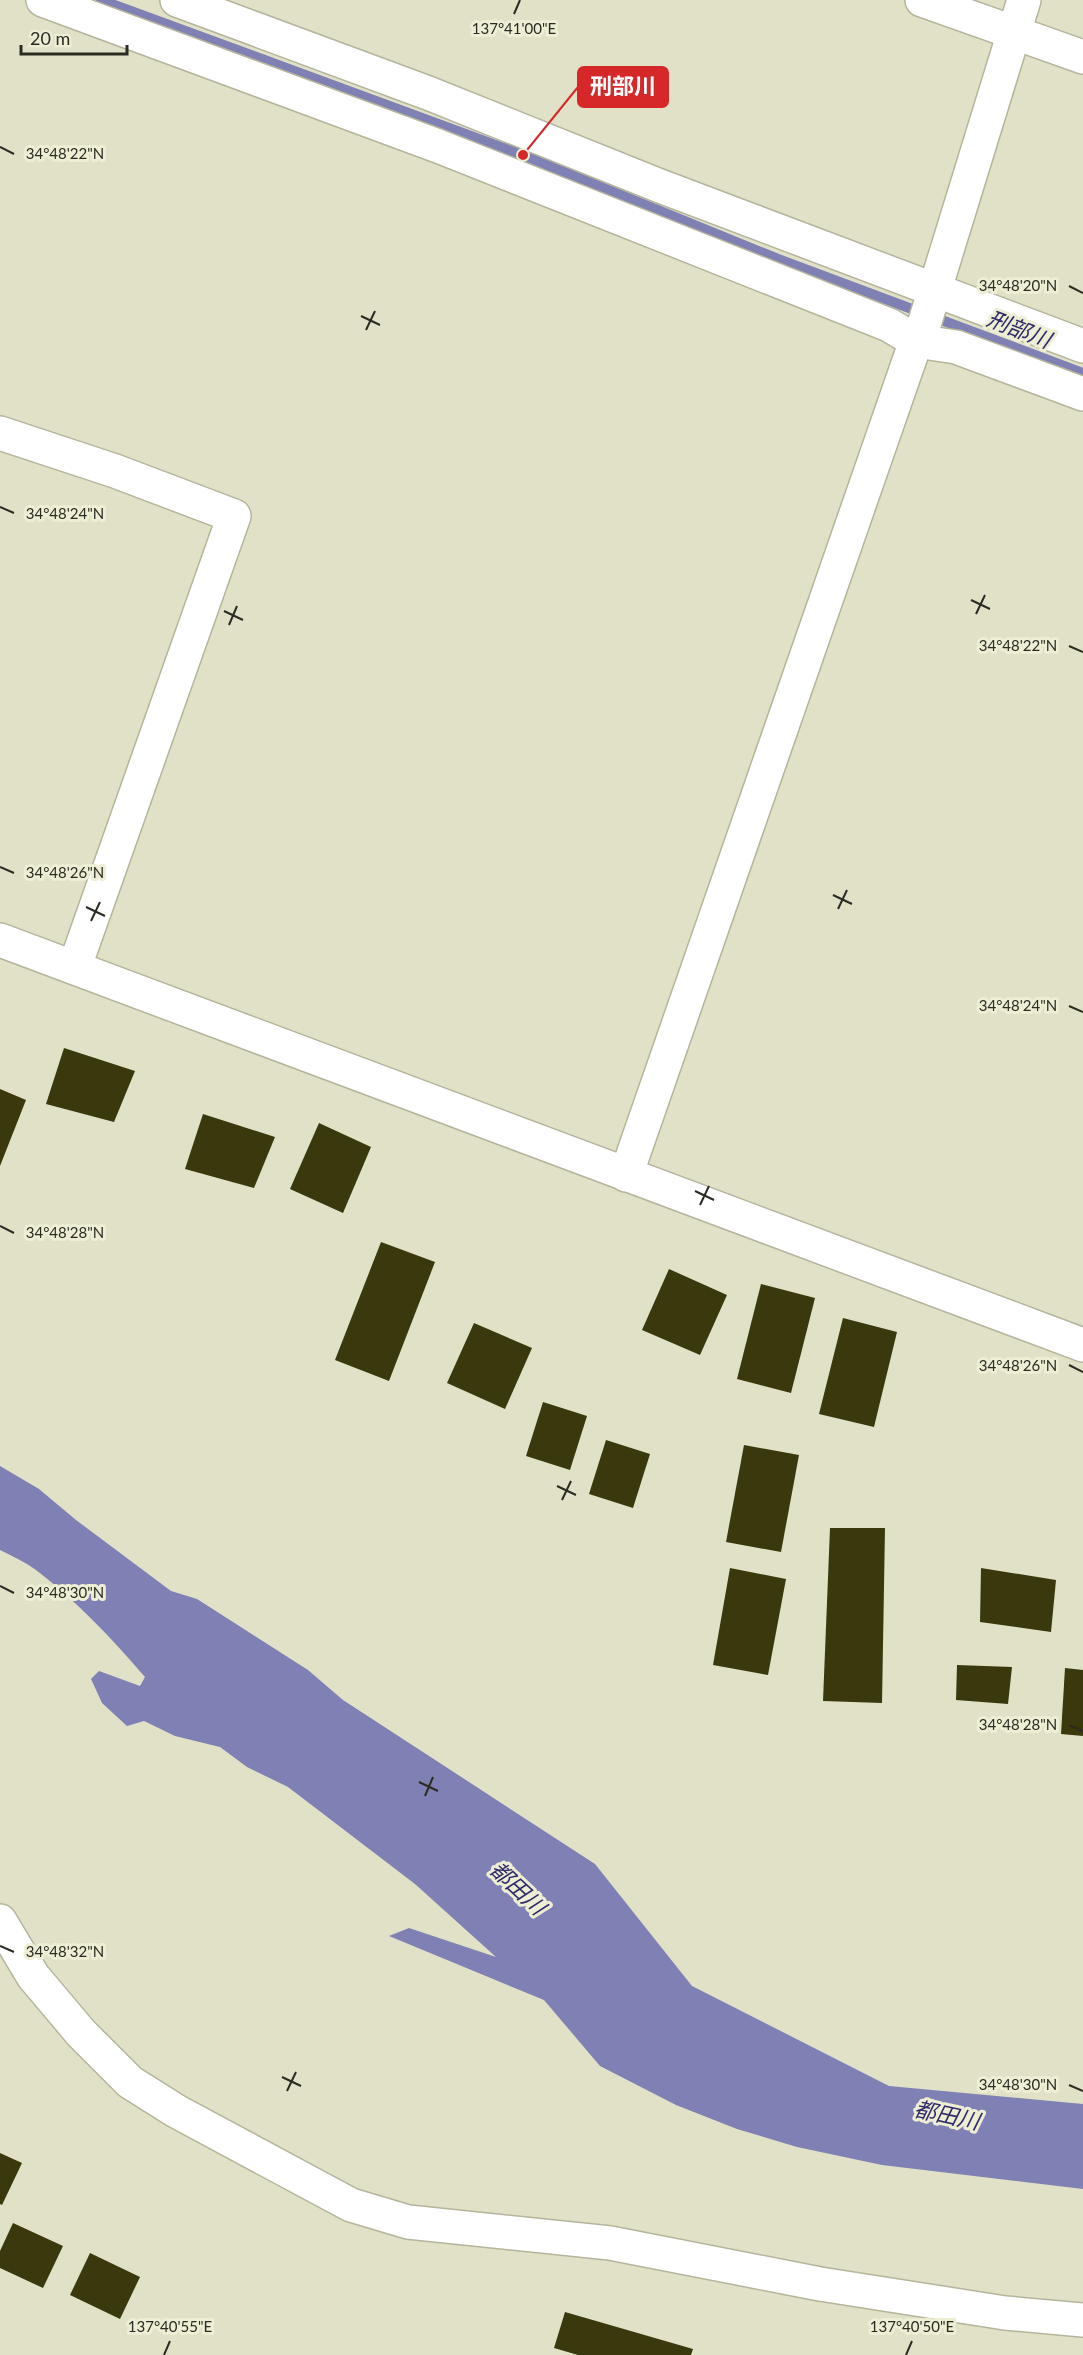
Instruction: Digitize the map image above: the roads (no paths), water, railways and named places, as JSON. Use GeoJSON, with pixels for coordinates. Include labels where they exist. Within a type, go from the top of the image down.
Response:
{"type":"FeatureCollection","features":[{"type":"Feature","properties":{"kind":"street"},"geometry":{"type":"LineString","coordinates":[[43,0],[438,146],[889,325],[926,317]]}},
{"type":"Feature","properties":{"kind":"street"},"geometry":{"type":"LineString","coordinates":[[177,0],[428,93],[660,186],[926,317],[1083,346]]}},
{"type":"Feature","properties":{"kind":"street"},"geometry":{"type":"LineString","coordinates":[[922,0],[1083,57]]}},
{"type":"Feature","properties":{"kind":"street"},"geometry":{"type":"LineString","coordinates":[[626,1175],[926,317],[1024,0]]}},
{"type":"Feature","properties":{"kind":"street"},"geometry":{"type":"LineString","coordinates":[[926,317],[956,348],[1083,394]]}},
{"type":"Feature","properties":{"kind":"street"},"geometry":{"type":"LineString","coordinates":[[0,433],[115,471],[234,516],[75,966]]}},
{"type":"Feature","properties":{"kind":"street"},"geometry":{"type":"LineString","coordinates":[[0,940],[75,966],[1083,1345]]}},
{"type":"Feature","properties":{"kind":"street"},"geometry":{"type":"LineString","coordinates":[[0,1921],[33,1976],[81,2033],[130,2082],[176,2111],[351,2205],[408,2222],[610,2243],[820,2284],[1005,2313],[1083,2320]]}},
{"type":"Feature","properties":{"kind":"water","name":"都田川"},"geometry":{"type":"Polygon","coordinates":[[[0,1466],[39,1489],[76,1520],[171,1591],[197,1599],[308,1670],[343,1700],[595,1864],[692,1986],[889,2086],[1083,2104],[1083,2189],[882,2165],[797,2147],[737,2129],[676,2105],[600,2066],[544,2000],[389,1936],[409,1928],[496,1957],[415,1884],[288,1787],[247,1767],[220,1747],[175,1736],[144,1721],[127,1726],[102,1703],[91,1679],[99,1671],[140,1686],[145,1677],[66,1594],[32,1567],[0,1550],[0,1466]]]}},
{"type":"Feature","properties":{"kind":"waterway","name":"刑部川"},"geometry":{"type":"LineString","coordinates":[[101,0],[523,155],[778,259],[1083,373]]}},
{"type":"Feature","properties":{"kind":"place","name":"刑部川"},"geometry":{"type":"Point","coordinates":[523,155]}}]}
